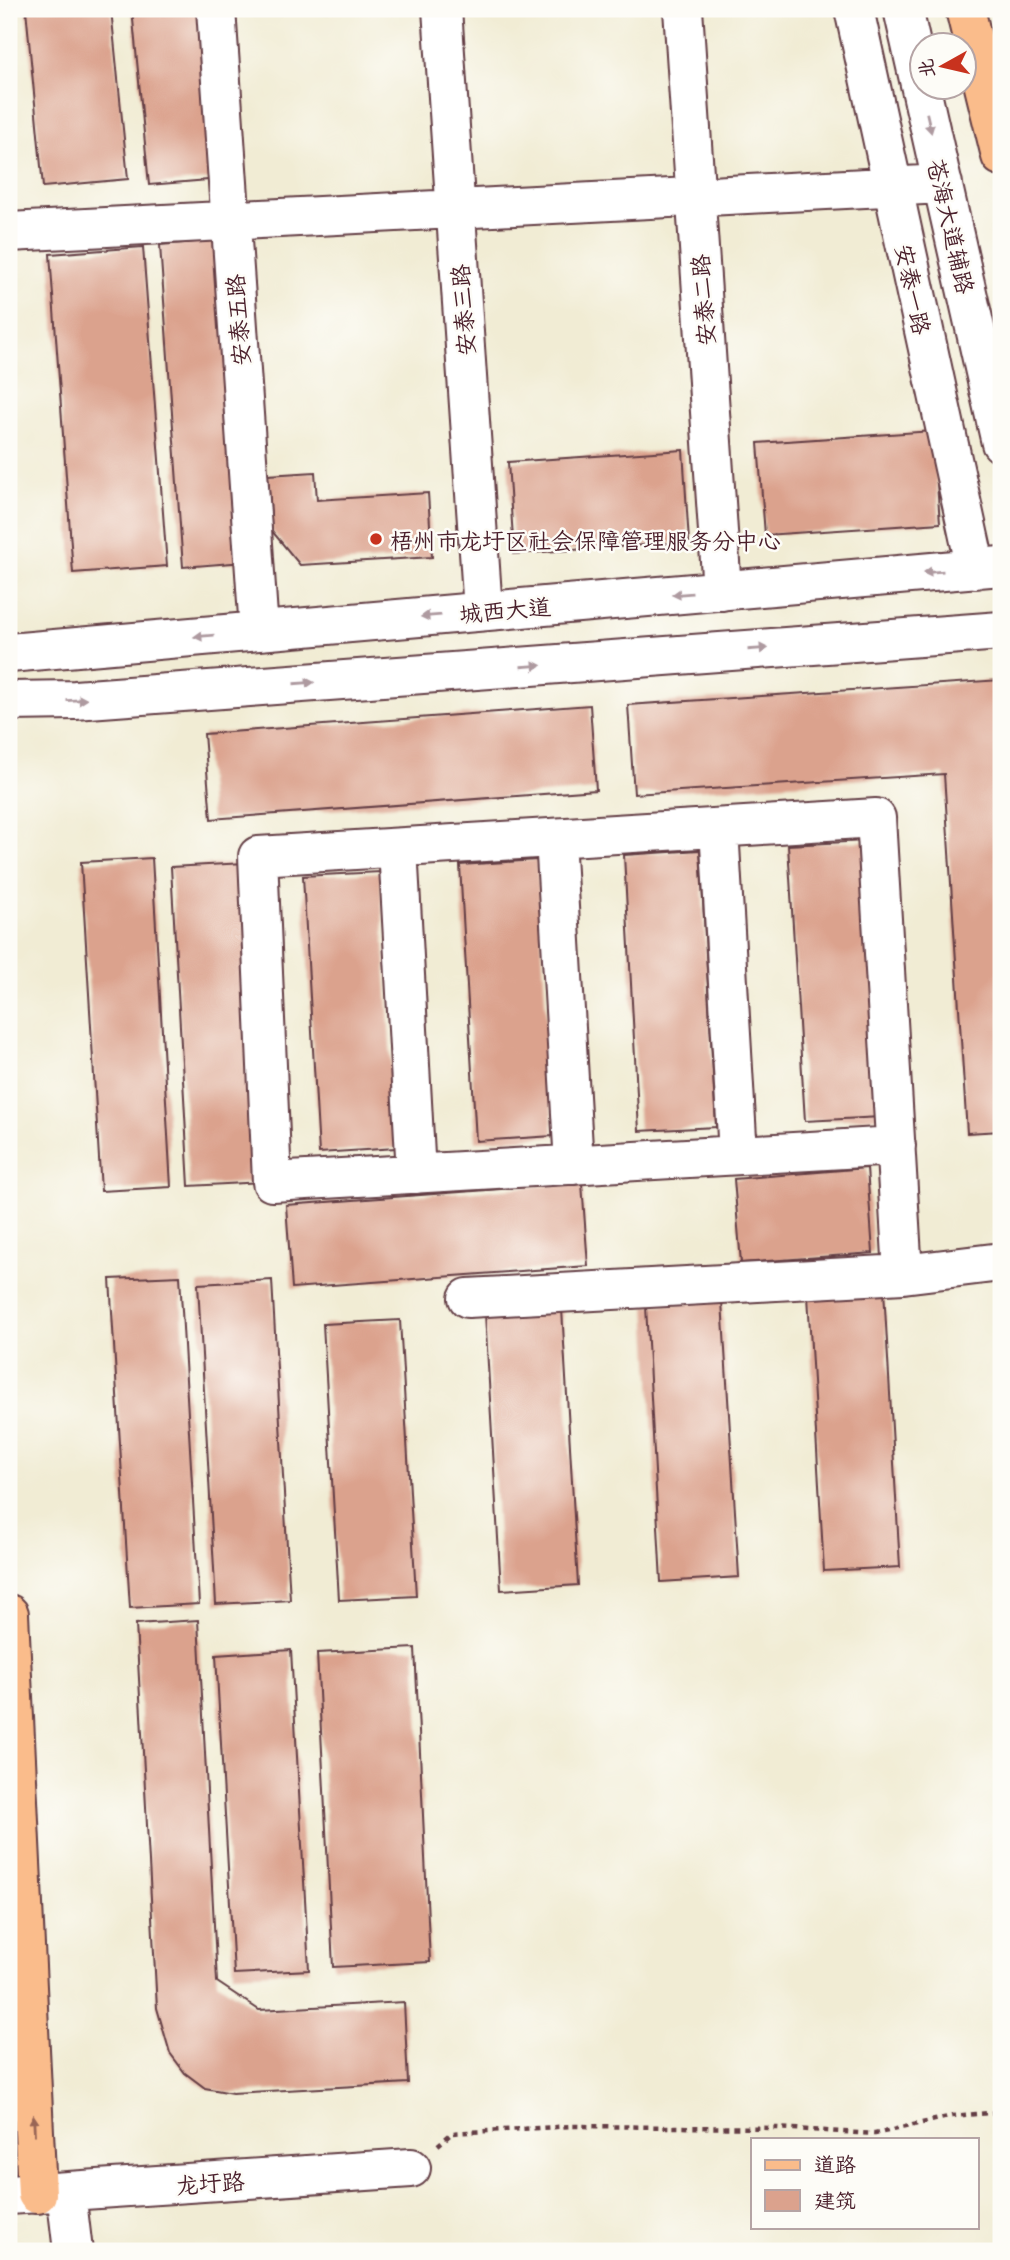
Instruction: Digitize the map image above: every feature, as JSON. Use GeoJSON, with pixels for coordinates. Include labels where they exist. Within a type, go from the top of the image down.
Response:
{"type":"FeatureCollection","features":[{"type":"Feature","properties":{"kind":"main road"},"geometry":{"type":"LineString","coordinates":[[965,9],[1001,156]]}},
{"type":"Feature","properties":{"kind":"main road"},"geometry":{"type":"LineString","coordinates":[[9,1614],[37,2194]]}},
{"type":"Feature","properties":{"kind":"street","name":"安泰五路"},"geometry":{"type":"LineString","coordinates":[[216,9],[258,631]]}},
{"type":"Feature","properties":{"kind":"street","name":"安泰三路"},"geometry":{"type":"LineString","coordinates":[[442,9],[483,611]]}},
{"type":"Feature","properties":{"kind":"street","name":"安泰二路"},"geometry":{"type":"LineString","coordinates":[[683,9],[722,590]]}},
{"type":"Feature","properties":{"kind":"street","name":"安泰一路"},"geometry":{"type":"LineString","coordinates":[[854,9],[892,187],[989,567]]}},
{"type":"Feature","properties":{"kind":"street","name":"苍海大道辅路"},"geometry":{"type":"LineString","coordinates":[[903,9],[1001,443]]}},
{"type":"Feature","properties":{"kind":"street"},"geometry":{"type":"LineString","coordinates":[[9,232],[943,184]]}},
{"type":"Feature","properties":{"kind":"street","name":"城西大道"},"geometry":{"type":"LineString","coordinates":[[9,653],[989,567]]}},
{"type":"Feature","properties":{"kind":"street"},"geometry":{"type":"LineString","coordinates":[[9,701],[75,700],[1001,631]]}},
{"type":"Feature","properties":{"kind":"street"},"geometry":{"type":"LineString","coordinates":[[896,1146],[272,1182],[258,856],[876,818],[896,1146],[903,1274]]}},
{"type":"Feature","properties":{"kind":"street"},"geometry":{"type":"LineString","coordinates":[[719,828],[738,1155]]}},
{"type":"Feature","properties":{"kind":"street"},"geometry":{"type":"LineString","coordinates":[[555,838],[574,1165]]}},
{"type":"Feature","properties":{"kind":"street"},"geometry":{"type":"LineString","coordinates":[[398,848],[416,1174]]}},
{"type":"Feature","properties":{"kind":"street"},"geometry":{"type":"LineString","coordinates":[[468,1298],[903,1274],[1001,1262]]}},
{"type":"Feature","properties":{"kind":"street","name":"龙圩路"},"geometry":{"type":"LineString","coordinates":[[37,2194],[411,2168]]}},
{"type":"Feature","properties":{"kind":"street"},"geometry":{"type":"LineString","coordinates":[[37,2194],[73,2251]]}},
{"type":"Feature","properties":{"kind":"path"},"geometry":{"type":"LineString","coordinates":[[411,2168],[452,2133],[573,2126],[777,2128],[875,2134],[952,2116],[1001,2112]]}},
{"type":"Feature","properties":{"kind":"building"},"geometry":{"type":"Polygon","coordinates":[[[26,9],[111,9],[128,179],[43,187],[26,9]]]}},
{"type":"Feature","properties":{"kind":"building"},"geometry":{"type":"Polygon","coordinates":[[[132,9],[204,9],[220,179],[149,185],[132,9]]]}},
{"type":"Feature","properties":{"kind":"building"},"geometry":{"type":"Polygon","coordinates":[[[220,240],[244,562],[183,567],[160,245],[220,240]]]}},
{"type":"Feature","properties":{"kind":"building"},"geometry":{"type":"Polygon","coordinates":[[[143,247],[167,566],[73,573],[50,254],[143,247]]]}},
{"type":"Feature","properties":{"kind":"building"},"geometry":{"type":"Polygon","coordinates":[[[933,431],[940,523],[765,535],[758,443],[933,431]]]}},
{"type":"Feature","properties":{"kind":"building"},"geometry":{"type":"Polygon","coordinates":[[[683,450],[689,542],[514,554],[508,462],[683,450]]]}},
{"type":"Feature","properties":{"kind":"building"},"geometry":{"type":"Polygon","coordinates":[[[315,472],[317,500],[428,493],[432,557],[300,565],[272,531],[268,475],[315,472]]]}},
{"type":"Feature","properties":{"kind":"building"},"geometry":{"type":"Polygon","coordinates":[[[1001,680],[1001,1131],[967,1133],[944,774],[634,794],[628,705],[1001,680]]]}},
{"type":"Feature","properties":{"kind":"building"},"geometry":{"type":"Polygon","coordinates":[[[590,705],[596,790],[211,819],[204,734],[590,705]]]}},
{"type":"Feature","properties":{"kind":"building"},"geometry":{"type":"Polygon","coordinates":[[[866,841],[881,1117],[805,1121],[788,845],[866,841]]]}},
{"type":"Feature","properties":{"kind":"building"},"geometry":{"type":"Polygon","coordinates":[[[700,850],[716,1127],[639,1131],[624,855],[700,850]]]}},
{"type":"Feature","properties":{"kind":"building"},"geometry":{"type":"Polygon","coordinates":[[[152,858],[171,1187],[101,1191],[81,862],[152,858]]]}},
{"type":"Feature","properties":{"kind":"building"},"geometry":{"type":"Polygon","coordinates":[[[537,860],[553,1136],[476,1141],[460,865],[537,860]]]}},
{"type":"Feature","properties":{"kind":"building"},"geometry":{"type":"Polygon","coordinates":[[[245,863],[263,1182],[189,1186],[171,867],[245,863]]]}},
{"type":"Feature","properties":{"kind":"building"},"geometry":{"type":"Polygon","coordinates":[[[380,872],[396,1148],[319,1153],[303,876],[380,872]]]}},
{"type":"Feature","properties":{"kind":"building"},"geometry":{"type":"Polygon","coordinates":[[[867,1168],[873,1253],[741,1263],[734,1179],[867,1168]]]}},
{"type":"Feature","properties":{"kind":"building"},"geometry":{"type":"Polygon","coordinates":[[[582,1183],[588,1266],[292,1288],[286,1205],[582,1183]]]}},
{"type":"Feature","properties":{"kind":"building"},"geometry":{"type":"Polygon","coordinates":[[[180,1276],[199,1604],[130,1608],[110,1279],[180,1276]]]}},
{"type":"Feature","properties":{"kind":"building"},"geometry":{"type":"Polygon","coordinates":[[[272,1280],[290,1600],[216,1604],[198,1284],[272,1280]]]}},
{"type":"Feature","properties":{"kind":"building"},"geometry":{"type":"Polygon","coordinates":[[[884,1290],[900,1567],[824,1571],[808,1295],[884,1290]]]}},
{"type":"Feature","properties":{"kind":"building"},"geometry":{"type":"Polygon","coordinates":[[[722,1301],[739,1577],[661,1582],[646,1306],[722,1301]]]}},
{"type":"Feature","properties":{"kind":"building"},"geometry":{"type":"Polygon","coordinates":[[[562,1309],[578,1585],[501,1590],[485,1313],[562,1309]]]}},
{"type":"Feature","properties":{"kind":"building"},"geometry":{"type":"Polygon","coordinates":[[[400,1320],[416,1596],[339,1600],[323,1324],[400,1320]]]}},
{"type":"Feature","properties":{"kind":"building"},"geometry":{"type":"Polygon","coordinates":[[[198,1620],[217,1982],[259,2010],[404,2002],[408,2083],[232,2093],[205,2088],[185,2073],[170,2053],[157,2008],[136,1624],[198,1620]]]}},
{"type":"Feature","properties":{"kind":"building"},"geometry":{"type":"Polygon","coordinates":[[[415,1648],[430,1962],[333,1967],[317,1653],[415,1648]]]}},
{"type":"Feature","properties":{"kind":"building"},"geometry":{"type":"Polygon","coordinates":[[[291,1650],[309,1970],[234,1974],[216,1655],[291,1650]]]}},
{"type":"Feature","properties":{"kind":"place","name":"梧州市龙圩区社会保障管理服务分中心"},"geometry":{"type":"Point","coordinates":[376,539]}}]}
